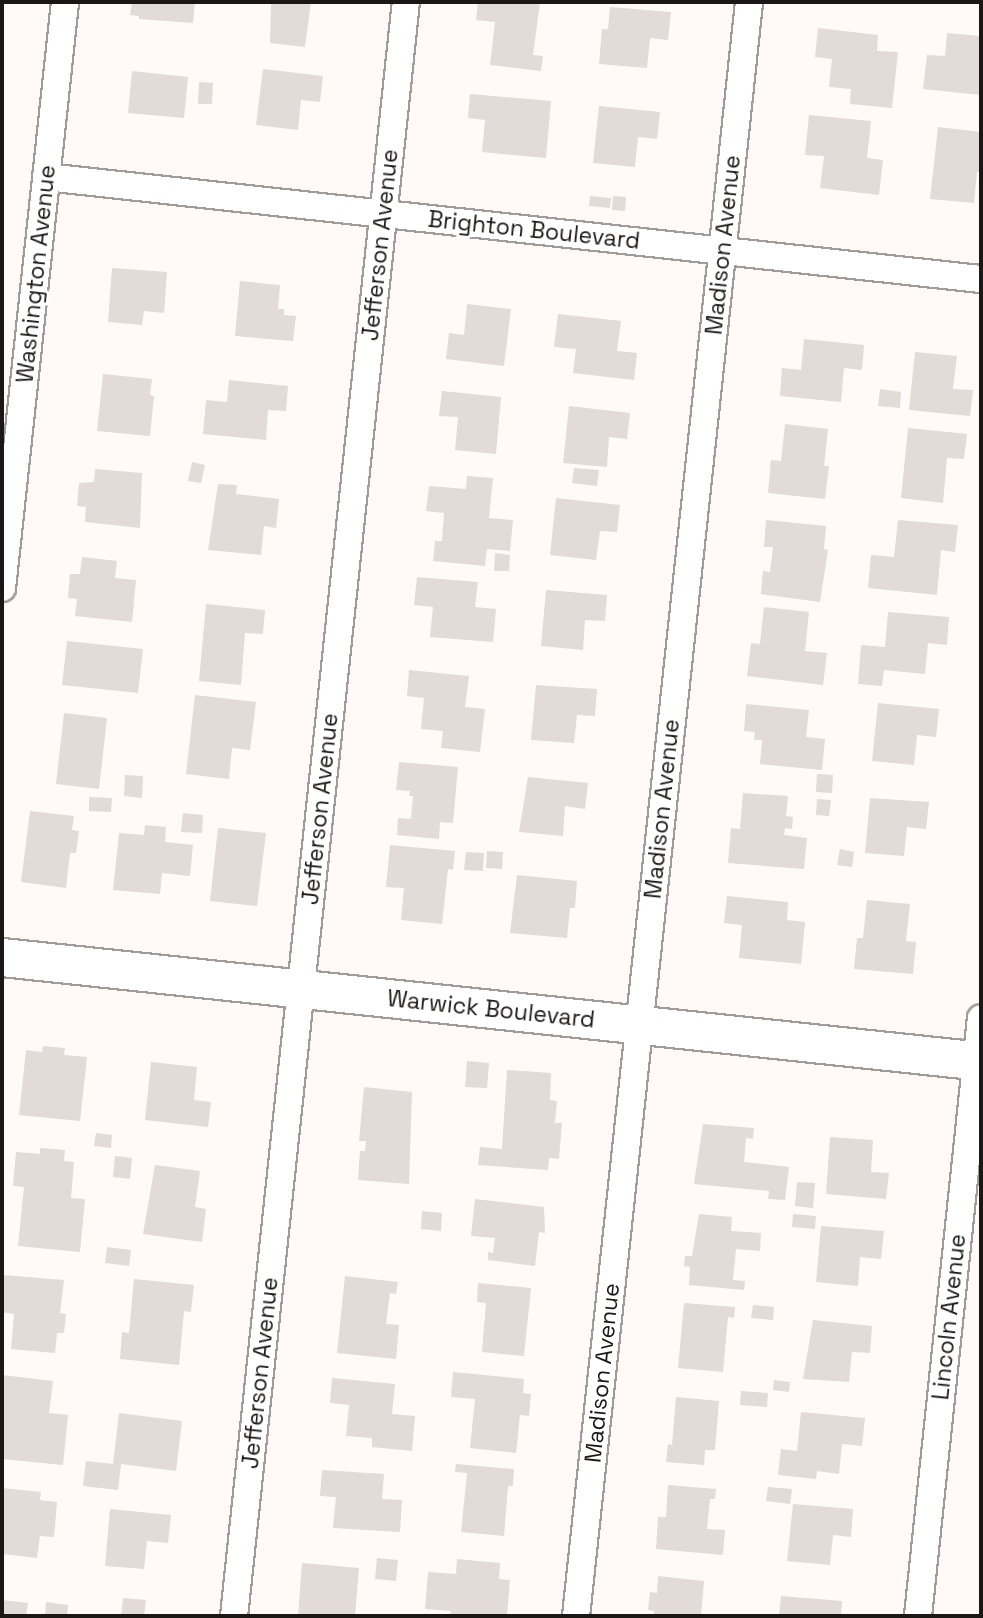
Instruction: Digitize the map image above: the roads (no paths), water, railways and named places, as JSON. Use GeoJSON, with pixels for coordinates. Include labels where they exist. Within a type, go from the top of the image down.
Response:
{"type":"FeatureCollection","features":[{"type":"Feature","properties":{"kind":"street","name":"Washington Avenue"},"geometry":{"type":"LineString","coordinates":[[2,588],[65,2]]}},
{"type":"Feature","properties":{"kind":"street","name":"Jefferson Avenue"},"geometry":{"type":"LineString","coordinates":[[234,1616],[406,2]]}},
{"type":"Feature","properties":{"kind":"street","name":"Madison Avenue"},"geometry":{"type":"LineString","coordinates":[[576,1616],[749,2]]}},
{"type":"Feature","properties":{"kind":"street","name":"Brighton Boulevard"},"geometry":{"type":"LineString","coordinates":[[46,177],[981,279]]}},
{"type":"Feature","properties":{"kind":"street","name":"Warwick Boulevard"},"geometry":{"type":"LineString","coordinates":[[2,957],[979,1060]]}},
{"type":"Feature","properties":{"kind":"street","name":"Lincoln Avenue"},"geometry":{"type":"LineString","coordinates":[[918,1616],[979,1060],[981,1018]]}}]}
